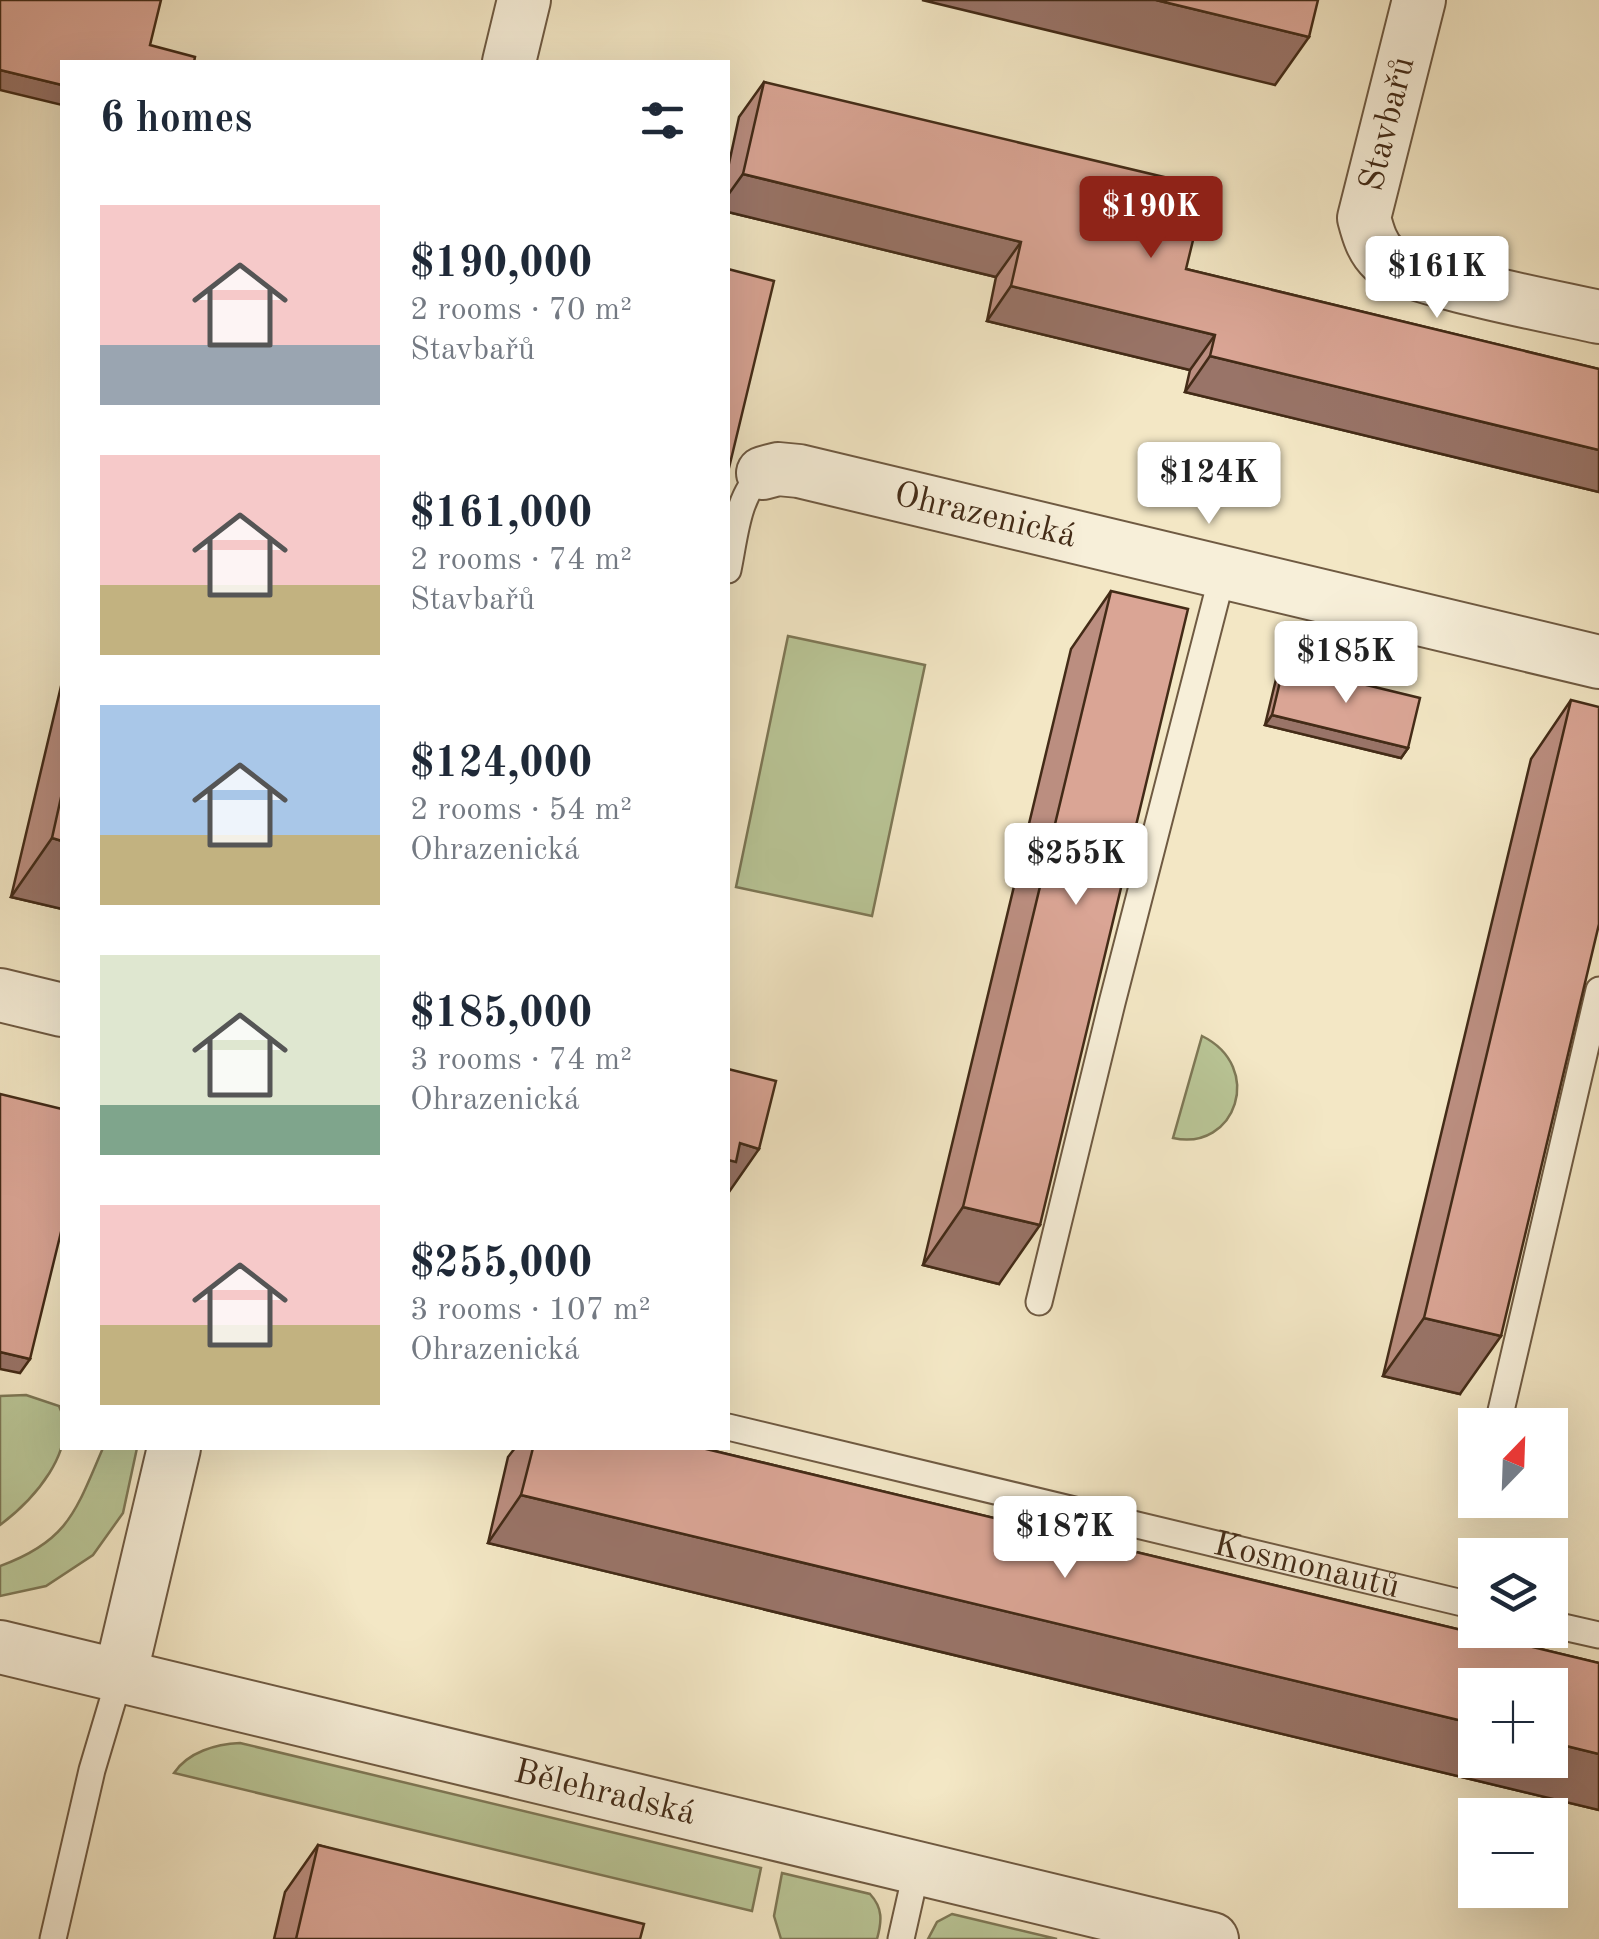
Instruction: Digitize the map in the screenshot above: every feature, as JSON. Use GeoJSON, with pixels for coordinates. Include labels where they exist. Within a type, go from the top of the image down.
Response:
{"type":"FeatureCollection","features":[{"type":"Feature","properties":{"kind":"street"},"geometry":{"type":"LineString","coordinates":[[509,60],[524,0]]}},
{"type":"Feature","properties":{"kind":"street","name":"Stavbařů"},"geometry":{"type":"LineString","coordinates":[[1419,0],[1364,218],[1371,243],[1386,262],[1424,276],[1599,317]]}},
{"type":"Feature","properties":{"kind":"street","name":"Ohrazenická"},"geometry":{"type":"LineString","coordinates":[[763,473],[778,469],[799,471],[1599,662]]}},
{"type":"Feature","properties":{"kind":"street"},"geometry":{"type":"LineString","coordinates":[[0,995],[60,1010]]}},
{"type":"Feature","properties":{"kind":"street"},"geometry":{"type":"LineString","coordinates":[[120,1676],[174,1450]]}},
{"type":"Feature","properties":{"kind":"street","name":"Bělehradská"},"geometry":{"type":"LineString","coordinates":[[0,1646],[1212,1939]]}},
{"type":"Feature","properties":{"kind":"lane","name":"Ohrazenická"},"geometry":{"type":"LineString","coordinates":[[730,562],[746,495],[751,482],[763,473]]}},
{"type":"Feature","properties":{"kind":"lane"},"geometry":{"type":"LineString","coordinates":[[1038,1302],[1223,572]]}},
{"type":"Feature","properties":{"kind":"lane"},"geometry":{"type":"LineString","coordinates":[[1502,1408],[1599,990]]}},
{"type":"Feature","properties":{"kind":"lane","name":"Kosmonautů"},"geometry":{"type":"LineString","coordinates":[[730,1427],[1458,1602]]}},
{"type":"Feature","properties":{"kind":"lane"},"geometry":{"type":"LineString","coordinates":[[1568,1628],[1599,1636]]}},
{"type":"Feature","properties":{"kind":"lane"},"geometry":{"type":"LineString","coordinates":[[53,1939],[92,1770],[120,1676]]}},
{"type":"Feature","properties":{"kind":"lane"},"geometry":{"type":"LineString","coordinates":[[901,1939],[917,1868]]}},
{"type":"Feature","properties":{"kind":"green space"},"geometry":{"type":"Polygon","coordinates":[[[788,636],[925,665],[872,916],[736,887],[788,636]]]}},
{"type":"Feature","properties":{"kind":"green space"},"geometry":{"type":"Polygon","coordinates":[[[1202,1036],[1221,1050],[1233,1067],[1235,1104],[1213,1132],[1195,1139],[1173,1138],[1202,1036]]]}},
{"type":"Feature","properties":{"kind":"green space"},"geometry":{"type":"Polygon","coordinates":[[[26,1395],[59,1406],[60,1450],[38,1488],[0,1525],[0,1396],[26,1395]]]}},
{"type":"Feature","properties":{"kind":"green space"},"geometry":{"type":"Polygon","coordinates":[[[102,1450],[137,1450],[123,1513],[93,1555],[46,1586],[0,1596],[0,1566],[41,1546],[56,1534],[77,1506],[102,1450]]]}},
{"type":"Feature","properties":{"kind":"green space"},"geometry":{"type":"Polygon","coordinates":[[[240,1743],[761,1868],[752,1911],[174,1773],[203,1750],[240,1743]]]}},
{"type":"Feature","properties":{"kind":"green space"},"geometry":{"type":"Polygon","coordinates":[[[782,1873],[870,1894],[880,1915],[877,1939],[781,1939],[774,1916],[782,1873]]]}},
{"type":"Feature","properties":{"kind":"green space"},"geometry":{"type":"Polygon","coordinates":[[[952,1914],[1057,1939],[928,1939],[937,1922],[952,1914]]]}},
{"type":"Feature","properties":{"kind":"building"},"geometry":{"type":"Polygon","coordinates":[[[0,0],[161,0],[150,45],[195,57],[60,60],[60,85],[0,70],[0,0]]]}},
{"type":"Feature","properties":{"kind":"building"},"geometry":{"type":"Polygon","coordinates":[[[1156,0],[1318,0],[1309,37],[1156,0]]]}},
{"type":"Feature","properties":{"kind":"building"},"geometry":{"type":"Polygon","coordinates":[[[764,82],[1206,187],[1186,269],[1599,369],[1599,450],[1210,356],[1215,335],[1011,286],[1021,242],[743,174],[764,82]]]}},
{"type":"Feature","properties":{"kind":"building"},"geometry":{"type":"Polygon","coordinates":[[[730,270],[774,281],[730,464],[730,270]]]}},
{"type":"Feature","properties":{"kind":"building"},"geometry":{"type":"Polygon","coordinates":[[[1111,591],[1188,609],[1040,1225],[963,1207],[1111,591]]]}},
{"type":"Feature","properties":{"kind":"building"},"geometry":{"type":"Polygon","coordinates":[[[1284,665],[1420,698],[1408,748],[1272,715],[1284,665]]]}},
{"type":"Feature","properties":{"kind":"building"},"geometry":{"type":"Polygon","coordinates":[[[1571,700],[1599,707],[1599,924],[1501,1336],[1424,1318],[1571,700]]]}},
{"type":"Feature","properties":{"kind":"building"},"geometry":{"type":"Polygon","coordinates":[[[60,802],[60,840],[52,838],[60,802]]]}},
{"type":"Feature","properties":{"kind":"building"},"geometry":{"type":"Polygon","coordinates":[[[730,1070],[776,1081],[759,1149],[740,1143],[736,1162],[730,1160],[730,1070]]]}},
{"type":"Feature","properties":{"kind":"building"},"geometry":{"type":"Polygon","coordinates":[[[0,1094],[60,1109],[60,1236],[30,1359],[0,1352],[0,1094]]]}},
{"type":"Feature","properties":{"kind":"building"},"geometry":{"type":"Polygon","coordinates":[[[532,1450],[710,1450],[1458,1629],[1458,1648],[1536,1648],[1599,1663],[1599,1754],[1568,1746],[1568,1668],[1458,1668],[1458,1720],[521,1495],[532,1450]]]}},
{"type":"Feature","properties":{"kind":"building"},"geometry":{"type":"Polygon","coordinates":[[[318,1845],[644,1924],[640,1939],[296,1939],[318,1845]]]}}]}
